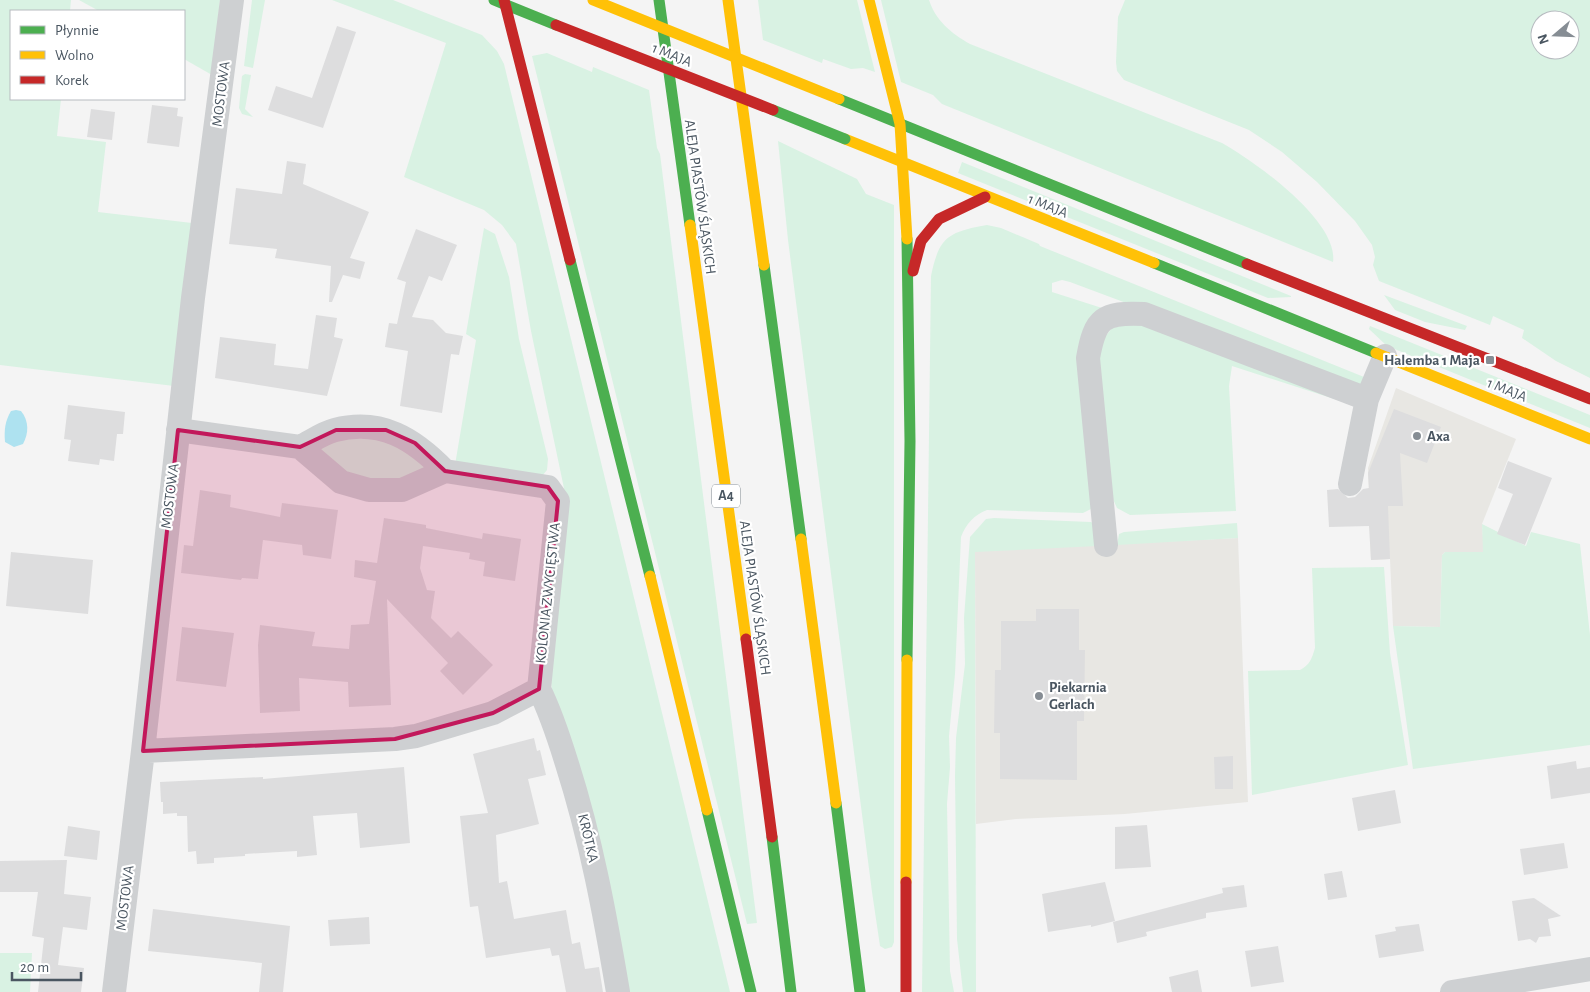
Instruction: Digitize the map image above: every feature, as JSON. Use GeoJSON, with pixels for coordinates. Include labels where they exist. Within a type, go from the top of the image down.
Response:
{"type":"FeatureCollection","features":[{"type":"Feature","properties":{"kind":"main road","name":"1 MAJA"},"geometry":{"type":"LineString","coordinates":[[592,0],[1300,286],[1590,400]]}},
{"type":"Feature","properties":{"kind":"main road","name":"ALEJA PIASTÓW ŚLĄSKICH"},"geometry":{"type":"LineString","coordinates":[[659,0],[757,720],[791,992]]}},
{"type":"Feature","properties":{"kind":"main road"},"geometry":{"type":"LineString","coordinates":[[728,0],[825,711],[860,992]]}},
{"type":"Feature","properties":{"kind":"main road"},"geometry":{"type":"LineString","coordinates":[[868,0],[900,124],[904,165],[909,287],[910,442],[907,632],[906,992]]}},
{"type":"Feature","properties":{"kind":"main road","name":"1 MAJA"},"geometry":{"type":"LineString","coordinates":[[501,1],[556,25],[845,139],[904,165],[1590,439]]}},
{"type":"Feature","properties":{"kind":"main road"},"geometry":{"type":"LineString","coordinates":[[501,1],[634,509],[751,992]]}},
{"type":"Feature","properties":{"kind":"main road"},"geometry":{"type":"LineString","coordinates":[[909,287],[921,242],[939,219],[986,197]]}},
{"type":"Feature","properties":{"kind":"street","name":"MOSTOWA"},"geometry":{"type":"LineString","coordinates":[[114,992],[143,751],[178,430],[232,0]]}},
{"type":"Feature","properties":{"kind":"street"},"geometry":{"type":"LineString","coordinates":[[1106,545],[1088,358],[1092,334],[1099,324],[1111,315],[1121,313],[1144,314],[1367,399]]}},
{"type":"Feature","properties":{"kind":"street"},"geometry":{"type":"LineString","coordinates":[[1350,484],[1367,399],[1385,356]]}},
{"type":"Feature","properties":{"kind":"street"},"geometry":{"type":"LineString","coordinates":[[178,430],[300,447],[336,430],[368,427],[403,435],[415,443],[445,471],[402,490],[384,492],[356,488],[340,482],[300,447]]}},
{"type":"Feature","properties":{"kind":"street","name":"KOLONIA ZWYCIĘSTWA"},"geometry":{"type":"LineString","coordinates":[[445,471],[548,487],[558,501],[538,689]]}},
{"type":"Feature","properties":{"kind":"street"},"geometry":{"type":"LineString","coordinates":[[143,751],[395,740],[416,736],[493,713],[538,689]]}},
{"type":"Feature","properties":{"kind":"street","name":"KRÓTKA"},"geometry":{"type":"LineString","coordinates":[[538,689],[550,710],[583,815],[603,905],[618,992]]}},
{"type":"Feature","properties":{"kind":"street"},"geometry":{"type":"LineString","coordinates":[[1452,992],[1590,969]]}},
{"type":"Feature","properties":{"kind":"highlighted area"},"geometry":{"type":"Polygon","coordinates":[[[178,430],[300,447],[336,430],[386,430],[415,443],[445,471],[548,487],[558,501],[539,689],[493,713],[395,739],[143,751],[178,430]]]}},
{"type":"Feature","properties":{"kind":"shaded area"},"geometry":{"type":"Polygon","coordinates":[[[1396,388],[1516,439],[1482,524],[1484,552],[1445,552],[1442,555],[1440,627],[1393,626],[1390,559],[1371,560],[1368,468],[1396,388]]]}},
{"type":"Feature","properties":{"kind":"shaded area"},"geometry":{"type":"Polygon","coordinates":[[[1238,538],[1248,802],[1125,814],[1016,819],[976,824],[975,551],[1238,538]]]}},
{"type":"Feature","properties":{"kind":"green space"},"geometry":{"type":"Polygon","coordinates":[[[0,0],[71,0],[70,10],[10,10],[10,100],[61,100],[57,136],[106,142],[98,212],[192,223],[174,386],[0,365],[0,0]]]}},
{"type":"Feature","properties":{"kind":"green space"},"geometry":{"type":"Polygon","coordinates":[[[79,0],[220,0],[212,75],[185,60],[185,10],[97,10],[79,0]]]}},
{"type":"Feature","properties":{"kind":"green space"},"geometry":{"type":"Polygon","coordinates":[[[252,0],[265,0],[253,68],[244,66],[252,0]]]}},
{"type":"Feature","properties":{"kind":"green space"},"geometry":{"type":"Polygon","coordinates":[[[332,0],[393,0],[482,35],[497,51],[504,64],[730,992],[626,992],[552,690],[549,666],[565,493],[531,331],[516,244],[502,225],[484,210],[404,177],[446,43],[332,0]]]}},
{"type":"Feature","properties":{"kind":"green space"},"geometry":{"type":"Polygon","coordinates":[[[758,0],[857,0],[875,72],[863,68],[851,69],[823,59],[822,63],[763,40],[758,0]]]}},
{"type":"Feature","properties":{"kind":"green space"},"geometry":{"type":"Polygon","coordinates":[[[881,0],[929,0],[945,26],[970,44],[1222,143],[1254,163],[1292,194],[1309,211],[1323,229],[1331,246],[1333,262],[942,104],[933,95],[901,82],[881,0]]]}},
{"type":"Feature","properties":{"kind":"green space"},"geometry":{"type":"Polygon","coordinates":[[[1125,0],[1590,0],[1590,378],[1556,361],[1522,338],[1524,330],[1493,316],[1490,325],[1379,281],[1373,265],[1375,257],[1372,245],[1355,221],[1317,182],[1282,152],[1249,130],[1124,80],[1117,71],[1118,17],[1125,0]]]}},
{"type":"Feature","properties":{"kind":"green space"},"geometry":{"type":"Polygon","coordinates":[[[547,53],[592,72],[593,67],[649,90],[657,148],[660,154],[757,923],[747,924],[532,56],[547,53]]]}},
{"type":"Feature","properties":{"kind":"green space"},"geometry":{"type":"Polygon","coordinates":[[[245,74],[251,75],[245,109],[253,117],[242,114],[239,108],[242,76],[245,74]]]}},
{"type":"Feature","properties":{"kind":"green space"},"geometry":{"type":"Polygon","coordinates":[[[778,141],[857,179],[866,194],[894,205],[894,942],[892,947],[885,949],[880,946],[872,892],[788,240],[778,141]]]}},
{"type":"Feature","properties":{"kind":"green space"},"geometry":{"type":"Polygon","coordinates":[[[962,162],[1291,297],[1268,298],[958,173],[962,162]]]}},
{"type":"Feature","properties":{"kind":"green space"},"geometry":{"type":"Polygon","coordinates":[[[987,225],[1001,228],[1040,246],[1364,377],[1366,383],[1351,387],[1070,282],[1062,280],[1052,283],[1052,292],[1102,308],[1098,311],[1095,507],[1083,513],[987,510],[971,520],[961,537],[955,674],[949,736],[950,767],[947,804],[950,971],[954,992],[922,992],[931,276],[938,253],[947,238],[963,230],[987,225]]]}},
{"type":"Feature","properties":{"kind":"green space"},"geometry":{"type":"Polygon","coordinates":[[[484,228],[495,234],[509,277],[519,339],[548,459],[547,470],[542,476],[455,465],[476,340],[466,334],[484,228]]]}},
{"type":"Feature","properties":{"kind":"green space"},"geometry":{"type":"Polygon","coordinates":[[[1384,295],[1467,326],[1465,330],[1425,322],[1395,310],[1384,295]]]}},
{"type":"Feature","properties":{"kind":"green space"},"geometry":{"type":"Polygon","coordinates":[[[1137,322],[1359,407],[1232,366],[1229,386],[1236,511],[1130,515],[1117,508],[1112,497],[1097,347],[1112,328],[1137,322]]]}},
{"type":"Feature","properties":{"kind":"green space"},"geometry":{"type":"Polygon","coordinates":[[[1370,326],[1590,415],[1590,428],[1387,346],[1369,329],[1370,326]]]}},
{"type":"Feature","properties":{"kind":"green space"},"geometry":{"type":"Polygon","coordinates":[[[381,438],[429,464],[415,478],[360,482],[318,454],[321,444],[331,439],[381,438]]]}},
{"type":"Feature","properties":{"kind":"green space"},"geometry":{"type":"Polygon","coordinates":[[[986,519],[1091,522],[1094,524],[1097,546],[975,552],[976,992],[963,992],[957,939],[956,738],[965,664],[964,618],[970,537],[986,519]]]}},
{"type":"Feature","properties":{"kind":"green space"},"geometry":{"type":"Polygon","coordinates":[[[1237,523],[1238,538],[1117,545],[1119,534],[1124,532],[1237,523]]]}},
{"type":"Feature","properties":{"kind":"green space"},"geometry":{"type":"Polygon","coordinates":[[[1482,524],[1526,546],[1531,532],[1580,544],[1590,635],[1590,745],[1413,769],[1393,626],[1440,627],[1442,555],[1445,552],[1483,552],[1482,524]]]}},
{"type":"Feature","properties":{"kind":"green space"},"geometry":{"type":"Polygon","coordinates":[[[1384,567],[1390,653],[1408,765],[1252,795],[1248,671],[1300,670],[1310,661],[1315,648],[1312,568],[1384,567]]]}},
{"type":"Feature","properties":{"kind":"green space"},"geometry":{"type":"Polygon","coordinates":[[[0,953],[32,953],[30,992],[0,992],[0,953]]]}},
{"type":"Feature","properties":{"kind":"water"},"geometry":{"type":"Polygon","coordinates":[[[11,411],[21,411],[24,415],[27,431],[23,444],[14,447],[5,442],[5,430],[7,418],[11,411]]]}},
{"type":"Feature","properties":{"kind":"building"},"geometry":{"type":"Polygon","coordinates":[[[337,26],[356,32],[323,128],[268,110],[276,86],[312,98],[337,26]]]}},
{"type":"Feature","properties":{"kind":"building"},"geometry":{"type":"Polygon","coordinates":[[[152,105],[178,108],[177,116],[183,117],[179,147],[147,143],[152,105]]]}},
{"type":"Feature","properties":{"kind":"building"},"geometry":{"type":"Polygon","coordinates":[[[91,109],[115,112],[112,140],[87,137],[91,109]]]}},
{"type":"Feature","properties":{"kind":"building"},"geometry":{"type":"Polygon","coordinates":[[[287,161],[306,164],[303,184],[369,212],[350,258],[365,262],[360,279],[343,275],[332,302],[329,302],[331,266],[275,258],[277,249],[229,244],[236,188],[282,194],[287,161]]]}},
{"type":"Feature","properties":{"kind":"building"},"geometry":{"type":"Polygon","coordinates":[[[416,229],[457,245],[442,281],[429,276],[412,317],[433,320],[446,333],[463,336],[459,355],[451,354],[442,413],[400,406],[408,351],[385,347],[389,323],[397,324],[406,282],[397,279],[416,229]]]}},
{"type":"Feature","properties":{"kind":"building"},"geometry":{"type":"Polygon","coordinates":[[[316,315],[337,318],[334,337],[343,339],[327,396],[215,378],[220,337],[276,344],[274,365],[308,369],[316,315]]]}},
{"type":"Feature","properties":{"kind":"building"},"geometry":{"type":"Polygon","coordinates":[[[68,405],[125,412],[123,434],[117,434],[114,461],[100,459],[99,465],[68,461],[71,440],[64,439],[68,405]]]}},
{"type":"Feature","properties":{"kind":"building"},"geometry":{"type":"Polygon","coordinates":[[[1394,409],[1441,427],[1427,463],[1400,453],[1403,506],[1388,506],[1390,559],[1371,560],[1369,526],[1329,527],[1327,490],[1338,489],[1348,498],[1355,497],[1363,489],[1369,488],[1368,473],[1394,409]]]}},
{"type":"Feature","properties":{"kind":"building"},"geometry":{"type":"Polygon","coordinates":[[[1508,461],[1552,478],[1525,545],[1497,534],[1513,494],[1498,488],[1508,461]]]}},
{"type":"Feature","properties":{"kind":"building"},"geometry":{"type":"Polygon","coordinates":[[[200,490],[231,495],[230,507],[280,517],[282,503],[338,510],[331,559],[303,555],[302,545],[263,540],[258,579],[242,578],[241,580],[181,573],[184,545],[193,546],[200,490]]]}},
{"type":"Feature","properties":{"kind":"building"},"geometry":{"type":"Polygon","coordinates":[[[384,518],[426,525],[426,528],[482,539],[483,533],[521,539],[515,581],[483,576],[485,562],[469,559],[470,553],[423,546],[420,568],[427,590],[435,591],[431,618],[451,638],[458,631],[493,665],[463,695],[440,671],[448,663],[387,599],[391,705],[349,707],[348,682],[299,678],[300,711],[260,713],[258,645],[260,625],[315,632],[312,646],[349,649],[351,625],[369,624],[376,581],[354,577],[355,560],[377,563],[384,518]]]}},
{"type":"Feature","properties":{"kind":"building"},"geometry":{"type":"Polygon","coordinates":[[[11,552],[93,560],[88,614],[6,606],[11,552]]]}},
{"type":"Feature","properties":{"kind":"building","name":"Piekarnia Gerlach"},"geometry":{"type":"Polygon","coordinates":[[[1036,609],[1079,609],[1079,650],[1085,650],[1084,721],[1077,721],[1077,780],[1000,779],[1000,733],[994,733],[995,670],[1001,670],[1001,621],[1036,621],[1036,609]]]}},
{"type":"Feature","properties":{"kind":"building"},"geometry":{"type":"Polygon","coordinates":[[[182,627],[234,633],[226,687],[176,681],[182,627]]]}},
{"type":"Feature","properties":{"kind":"building"},"geometry":{"type":"Polygon","coordinates":[[[534,738],[537,751],[540,750],[546,775],[528,779],[539,824],[496,835],[499,883],[507,881],[514,919],[566,910],[572,944],[580,942],[585,969],[599,967],[603,992],[566,992],[559,955],[552,956],[550,948],[486,958],[478,906],[470,907],[460,816],[488,813],[473,754],[534,738]]]}},
{"type":"Feature","properties":{"kind":"building"},"geometry":{"type":"Polygon","coordinates":[[[1233,756],[1233,789],[1215,789],[1214,757],[1233,756]]]}},
{"type":"Feature","properties":{"kind":"building"},"geometry":{"type":"Polygon","coordinates":[[[1576,761],[1577,769],[1590,767],[1590,793],[1551,799],[1547,766],[1576,761]]]}},
{"type":"Feature","properties":{"kind":"building"},"geometry":{"type":"Polygon","coordinates":[[[404,767],[410,843],[360,848],[357,813],[313,816],[317,855],[297,857],[297,851],[245,854],[245,856],[214,858],[214,863],[197,864],[196,851],[188,852],[187,816],[177,816],[177,813],[163,814],[160,782],[263,777],[263,779],[404,767]]]}},
{"type":"Feature","properties":{"kind":"building"},"geometry":{"type":"Polygon","coordinates":[[[1395,790],[1401,823],[1358,831],[1352,798],[1395,790]]]}},
{"type":"Feature","properties":{"kind":"building"},"geometry":{"type":"Polygon","coordinates":[[[1147,825],[1151,867],[1115,869],[1115,827],[1147,825]]]}},
{"type":"Feature","properties":{"kind":"building"},"geometry":{"type":"Polygon","coordinates":[[[68,826],[100,831],[97,860],[64,856],[68,826]]]}},
{"type":"Feature","properties":{"kind":"building"},"geometry":{"type":"Polygon","coordinates":[[[1564,843],[1568,868],[1524,875],[1520,849],[1564,843]]]}},
{"type":"Feature","properties":{"kind":"building"},"geometry":{"type":"Polygon","coordinates":[[[67,860],[64,894],[91,897],[87,930],[63,927],[58,965],[84,968],[81,992],[38,992],[44,938],[32,936],[38,892],[0,892],[0,861],[67,860]]]}},
{"type":"Feature","properties":{"kind":"building"},"geometry":{"type":"Polygon","coordinates":[[[1342,871],[1347,897],[1328,900],[1324,874],[1342,871]]]}},
{"type":"Feature","properties":{"kind":"building"},"geometry":{"type":"Polygon","coordinates":[[[1105,882],[1115,921],[1091,927],[1091,925],[1048,932],[1042,894],[1105,882]]]}},
{"type":"Feature","properties":{"kind":"building"},"geometry":{"type":"Polygon","coordinates":[[[1244,885],[1247,907],[1206,913],[1206,918],[1146,932],[1147,936],[1117,943],[1113,922],[1223,893],[1222,888],[1244,885]]]}},
{"type":"Feature","properties":{"kind":"building"},"geometry":{"type":"Polygon","coordinates":[[[1534,898],[1561,916],[1548,919],[1551,936],[1539,937],[1536,943],[1530,939],[1518,941],[1512,901],[1534,898]]]}},
{"type":"Feature","properties":{"kind":"building"},"geometry":{"type":"Polygon","coordinates":[[[153,909],[290,926],[283,992],[259,992],[262,963],[148,951],[153,909]]]}},
{"type":"Feature","properties":{"kind":"building"},"geometry":{"type":"Polygon","coordinates":[[[369,917],[370,944],[330,946],[328,920],[369,917]]]}},
{"type":"Feature","properties":{"kind":"building"},"geometry":{"type":"Polygon","coordinates":[[[1419,924],[1424,951],[1379,958],[1375,935],[1396,931],[1395,927],[1419,924]]]}},
{"type":"Feature","properties":{"kind":"building"},"geometry":{"type":"Polygon","coordinates":[[[1278,946],[1284,982],[1251,987],[1245,951],[1278,946]]]}},
{"type":"Feature","properties":{"kind":"building"},"geometry":{"type":"Polygon","coordinates":[[[1198,970],[1202,992],[1172,992],[1169,977],[1198,970]]]}},
{"type":"Feature","properties":{"kind":"traffic: fast"},"geometry":{"type":"LineString","coordinates":[[494,0],[556,25]]}},
{"type":"Feature","properties":{"kind":"traffic: fast"},"geometry":{"type":"LineString","coordinates":[[659,0],[690,225]]}},
{"type":"Feature","properties":{"kind":"traffic: fast"},"geometry":{"type":"LineString","coordinates":[[839,99],[1247,264]]}},
{"type":"Feature","properties":{"kind":"traffic: fast"},"geometry":{"type":"LineString","coordinates":[[773,110],[845,139]]}},
{"type":"Feature","properties":{"kind":"traffic: fast"},"geometry":{"type":"LineString","coordinates":[[907,239],[910,441],[907,660]]}},
{"type":"Feature","properties":{"kind":"traffic: fast"},"geometry":{"type":"LineString","coordinates":[[570,260],[650,576]]}},
{"type":"Feature","properties":{"kind":"traffic: fast"},"geometry":{"type":"LineString","coordinates":[[1154,263],[1376,353]]}},
{"type":"Feature","properties":{"kind":"traffic: fast"},"geometry":{"type":"LineString","coordinates":[[764,265],[801,539]]}},
{"type":"Feature","properties":{"kind":"traffic: fast"},"geometry":{"type":"LineString","coordinates":[[836,803],[860,992]]}},
{"type":"Feature","properties":{"kind":"traffic: fast"},"geometry":{"type":"LineString","coordinates":[[707,810],[751,992]]}},
{"type":"Feature","properties":{"kind":"traffic: fast"},"geometry":{"type":"LineString","coordinates":[[772,837],[791,992]]}},
{"type":"Feature","properties":{"kind":"traffic: slow"},"geometry":{"type":"LineString","coordinates":[[593,0],[839,99]]}},
{"type":"Feature","properties":{"kind":"traffic: slow"},"geometry":{"type":"LineString","coordinates":[[728,0],[764,265]]}},
{"type":"Feature","properties":{"kind":"traffic: slow"},"geometry":{"type":"LineString","coordinates":[[869,0],[900,124],[907,239]]}},
{"type":"Feature","properties":{"kind":"traffic: slow"},"geometry":{"type":"LineString","coordinates":[[845,139],[1154,263]]}},
{"type":"Feature","properties":{"kind":"traffic: slow"},"geometry":{"type":"LineString","coordinates":[[690,225],[746,639]]}},
{"type":"Feature","properties":{"kind":"traffic: slow"},"geometry":{"type":"LineString","coordinates":[[1376,353],[1590,439]]}},
{"type":"Feature","properties":{"kind":"traffic: slow"},"geometry":{"type":"LineString","coordinates":[[801,539],[836,803]]}},
{"type":"Feature","properties":{"kind":"traffic: slow"},"geometry":{"type":"LineString","coordinates":[[650,576],[707,810]]}},
{"type":"Feature","properties":{"kind":"traffic: slow"},"geometry":{"type":"LineString","coordinates":[[906,882],[907,660]]}},
{"type":"Feature","properties":{"kind":"traffic: jam"},"geometry":{"type":"LineString","coordinates":[[504,0],[570,260]]}},
{"type":"Feature","properties":{"kind":"traffic: jam"},"geometry":{"type":"LineString","coordinates":[[556,25],[773,110]]}},
{"type":"Feature","properties":{"kind":"traffic: jam"},"geometry":{"type":"LineString","coordinates":[[913,271],[921,241],[939,219],[985,197]]}},
{"type":"Feature","properties":{"kind":"traffic: jam"},"geometry":{"type":"LineString","coordinates":[[1247,264],[1590,399]]}},
{"type":"Feature","properties":{"kind":"traffic: jam"},"geometry":{"type":"LineString","coordinates":[[746,639],[772,837]]}},
{"type":"Feature","properties":{"kind":"traffic: jam"},"geometry":{"type":"LineString","coordinates":[[906,882],[906,992]]}},
{"type":"Feature","properties":{"kind":"place","name":"Halemba 1 Maja"},"geometry":{"type":"Point","coordinates":[1490,360]}},
{"type":"Feature","properties":{"kind":"place","name":"Axa"},"geometry":{"type":"Point","coordinates":[1417,436]}},
{"type":"Feature","properties":{"kind":"place","name":"Piekarnia Gerlach"},"geometry":{"type":"Point","coordinates":[1039,696]}}]}
